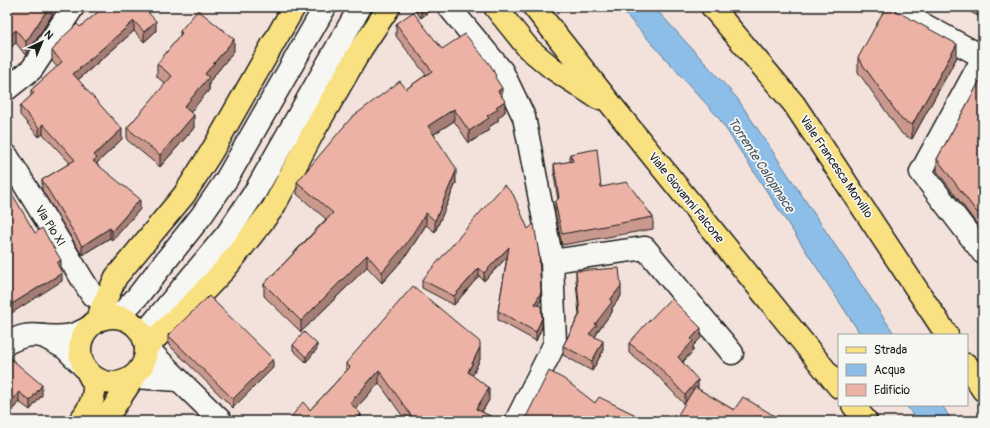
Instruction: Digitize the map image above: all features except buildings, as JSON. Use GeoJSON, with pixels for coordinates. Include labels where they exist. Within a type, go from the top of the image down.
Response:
{"type":"FeatureCollection","features":[{"type":"Feature","properties":{"kind":"main road"},"geometry":{"type":"LineString","coordinates":[[80,421],[87,411],[94,396],[94,385],[80,358],[79,348],[82,337],[100,316],[116,277],[184,196],[212,151],[294,7]]}},
{"type":"Feature","properties":{"kind":"main road"},"geometry":{"type":"LineString","coordinates":[[145,343],[192,304],[226,268],[273,208],[361,49],[389,7]]}},
{"type":"Feature","properties":{"kind":"main road"},"geometry":{"type":"LineString","coordinates":[[495,7],[528,48],[552,68],[613,107]]}},
{"type":"Feature","properties":{"kind":"main road","name":"Viale Giovanni Falcone"},"geometry":{"type":"LineString","coordinates":[[534,7],[838,386]]}},
{"type":"Feature","properties":{"kind":"main road","name":"Viale Francesca Morvillo"},"geometry":{"type":"LineString","coordinates":[[712,7],[794,104],[946,334]]}},
{"type":"Feature","properties":{"kind":"main road"},"geometry":{"type":"LineString","coordinates":[[100,316],[128,320],[137,327],[143,336],[146,358],[141,368],[103,421]]}},
{"type":"Feature","properties":{"kind":"main road"},"geometry":{"type":"LineString","coordinates":[[968,367],[983,390]]}},
{"type":"Feature","properties":{"kind":"main road"},"geometry":{"type":"LineString","coordinates":[[86,370],[102,382],[113,384],[124,382],[134,377]]}},
{"type":"Feature","properties":{"kind":"main road"},"geometry":{"type":"LineString","coordinates":[[854,406],[866,421]]}},
{"type":"Feature","properties":{"kind":"street"},"geometry":{"type":"LineString","coordinates":[[7,89],[32,69],[74,7]]}},
{"type":"Feature","properties":{"kind":"street"},"geometry":{"type":"LineString","coordinates":[[7,343],[23,336],[33,335],[68,337],[78,334],[100,316],[137,297],[202,215],[226,180],[325,7]]}},
{"type":"Feature","properties":{"kind":"street"},"geometry":{"type":"LineString","coordinates":[[221,421],[179,380],[145,343],[153,324],[227,234],[255,192],[360,7]]}},
{"type":"Feature","properties":{"kind":"street"},"geometry":{"type":"LineString","coordinates":[[449,7],[502,71],[524,117],[552,261],[555,343],[516,421]]}},
{"type":"Feature","properties":{"kind":"street"},"geometry":{"type":"LineString","coordinates":[[902,13],[983,57],[921,172],[983,253]]}},
{"type":"Feature","properties":{"kind":"street","name":"Via Pio XI"},"geometry":{"type":"LineString","coordinates":[[7,156],[100,316]]}},
{"type":"Feature","properties":{"kind":"street"},"geometry":{"type":"LineString","coordinates":[[552,261],[645,248],[732,353]]}},
{"type":"Feature","properties":{"kind":"street"},"geometry":{"type":"LineString","coordinates":[[43,336],[65,348],[86,370]]}},
{"type":"Feature","properties":{"kind":"street"},"geometry":{"type":"LineString","coordinates":[[134,377],[179,380]]}},
{"type":"Feature","properties":{"kind":"water","name":"Torrente Calopinace"},"geometry":{"type":"Polygon","coordinates":[[[619,7],[654,7],[737,98],[894,334],[860,334],[718,117],[619,7]]]}},
{"type":"Feature","properties":{"kind":"water"},"geometry":{"type":"Polygon","coordinates":[[[907,406],[943,406],[952,421],[917,421],[907,406]]]}}]}
